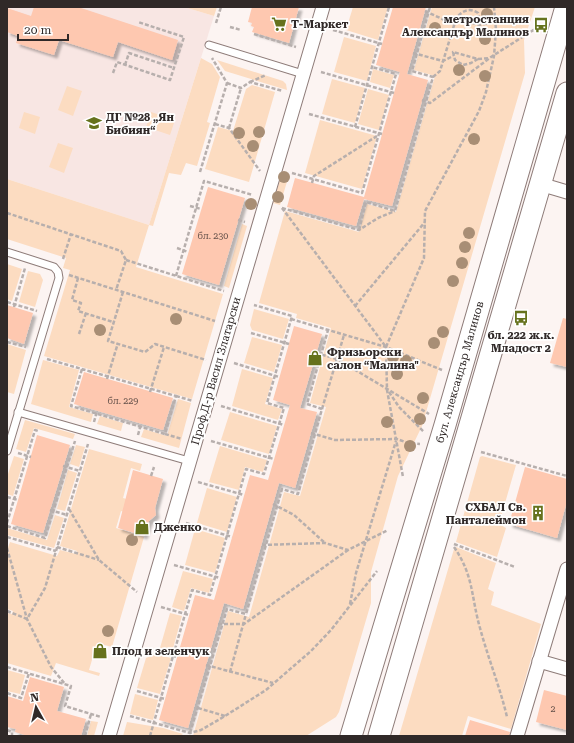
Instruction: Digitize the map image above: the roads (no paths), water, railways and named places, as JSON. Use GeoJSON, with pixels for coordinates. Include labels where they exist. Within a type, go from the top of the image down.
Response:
{"type":"FeatureCollection","features":[{"type":"Feature","properties":{"kind":"main road","name":"бул. Александър Малинов"},"geometry":{"type":"LineString","coordinates":[[351,736],[445,425],[566,7]]}},
{"type":"Feature","properties":{"kind":"main road"},"geometry":{"type":"LineString","coordinates":[[379,736],[432,561],[567,93]]}},
{"type":"Feature","properties":{"kind":"street","name":"Проф.Д-р Васил Златарски"},"geometry":{"type":"LineString","coordinates":[[109,736],[136,645],[144,599],[160,561],[185,478],[189,461],[191,438],[207,402],[214,360],[323,7]]}},
{"type":"Feature","properties":{"kind":"street"},"geometry":{"type":"LineString","coordinates":[[540,184],[567,192]]}},
{"type":"Feature","properties":{"kind":"street"},"geometry":{"type":"LineString","coordinates":[[517,736],[567,569]]}},
{"type":"Feature","properties":{"kind":"street"},"geometry":{"type":"LineString","coordinates":[[539,661],[567,669]]}},
{"type":"Feature","properties":{"kind":"lane"},"geometry":{"type":"LineString","coordinates":[[209,44],[303,74]]}},
{"type":"Feature","properties":{"kind":"lane"},"geometry":{"type":"LineString","coordinates":[[7,252],[54,267],[58,272],[59,278],[7,451]]}},
{"type":"Feature","properties":{"kind":"lane"},"geometry":{"type":"LineString","coordinates":[[18,412],[189,461]]}},
{"type":"Feature","properties":{"kind":"place","name":"Т-Маркет"},"geometry":{"type":"Point","coordinates":[279,24]}},
{"type":"Feature","properties":{"kind":"place","name":"метростанция Александър Малинов"},"geometry":{"type":"Point","coordinates":[541,25]}},
{"type":"Feature","properties":{"kind":"place","name":"ДГ №28 „Ян Бибиян“"},"geometry":{"type":"Point","coordinates":[94,123]}},
{"type":"Feature","properties":{"kind":"place","name":"бл. 222 ж.к. Младост 2"},"geometry":{"type":"Point","coordinates":[521,318]}},
{"type":"Feature","properties":{"kind":"place","name":"Фризьорски салон “Малина\""},"geometry":{"type":"Point","coordinates":[315,358]}},
{"type":"Feature","properties":{"kind":"place","name":"СХБАЛ Св. Панталеймон"},"geometry":{"type":"Point","coordinates":[538,513]}},
{"type":"Feature","properties":{"kind":"place","name":"Дженко"},"geometry":{"type":"Point","coordinates":[142,527]}},
{"type":"Feature","properties":{"kind":"place","name":"Плод и зеленчук"},"geometry":{"type":"Point","coordinates":[100,651]}}]}
